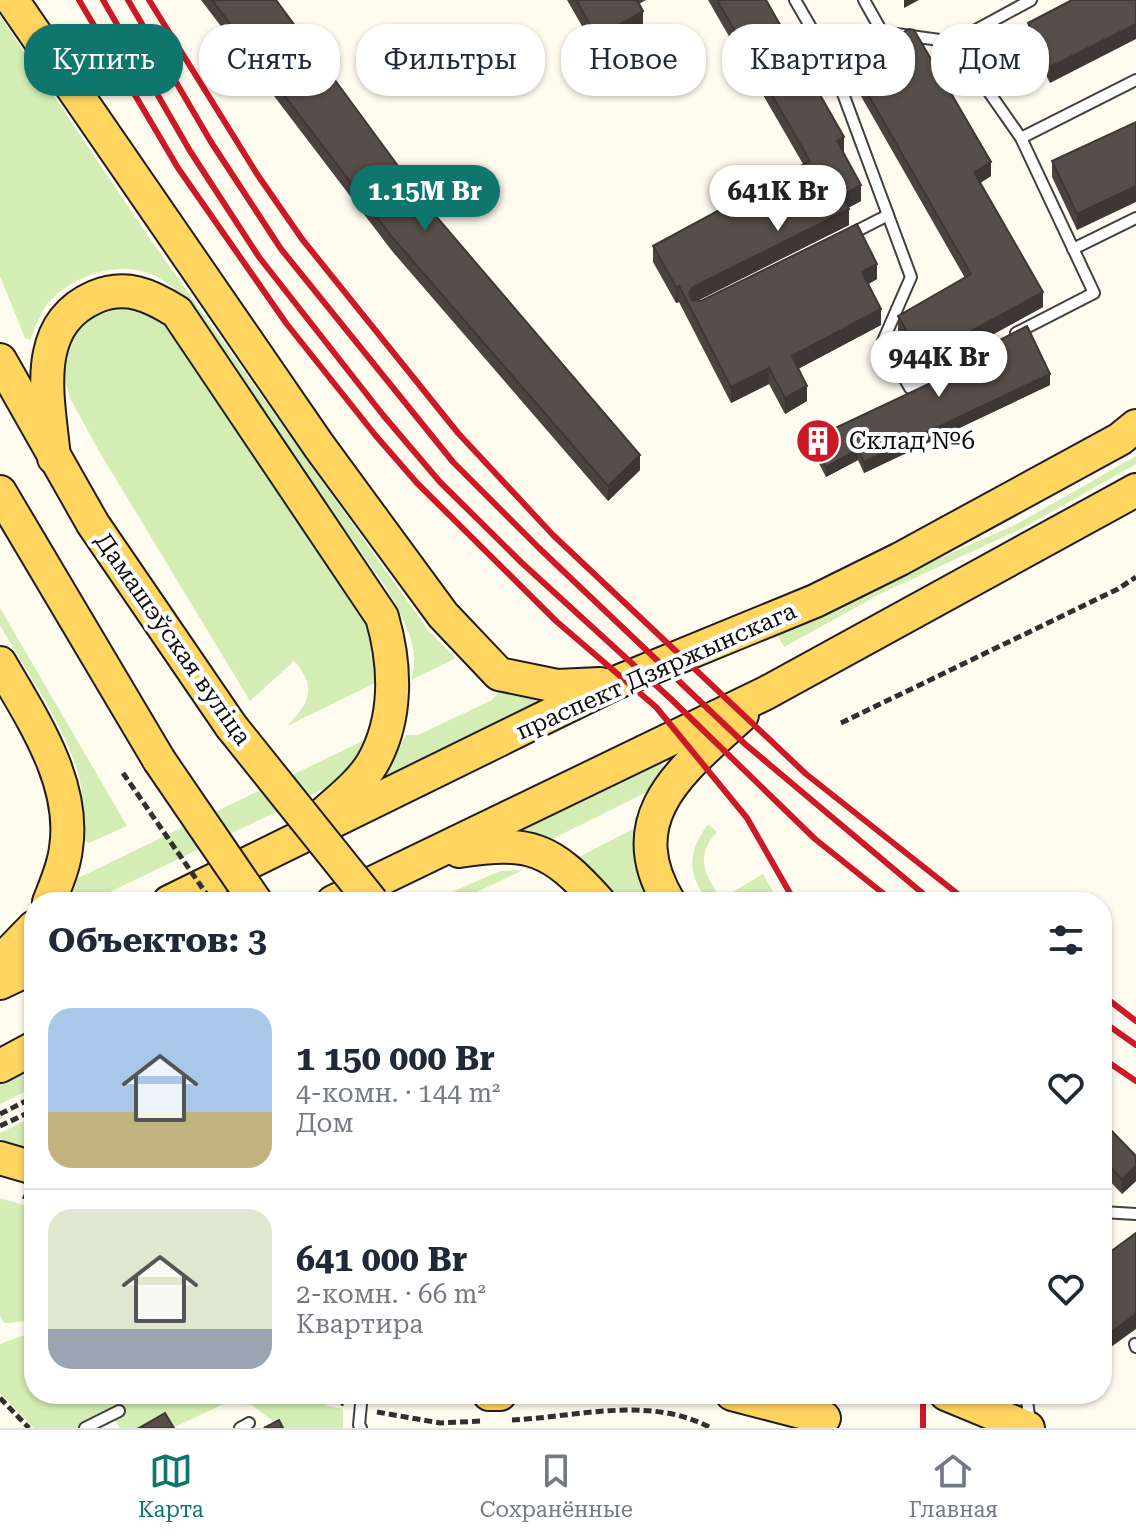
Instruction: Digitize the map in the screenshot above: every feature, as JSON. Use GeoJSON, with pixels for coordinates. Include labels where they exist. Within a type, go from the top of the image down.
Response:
{"type":"FeatureCollection","features":[{"type":"Feature","properties":{"kind":"main road"},"geometry":{"type":"LineString","coordinates":[[12,0],[319,446],[443,615],[499,674],[557,686],[615,683]]}},
{"type":"Feature","properties":{"kind":"main road"},"geometry":{"type":"LineString","coordinates":[[54,458],[47,368],[51,343],[64,317],[87,301],[108,292],[127,290],[154,297],[177,312],[382,617],[392,665],[389,721],[372,764],[351,789],[290,844]]}},
{"type":"Feature","properties":{"kind":"main road","name":"Дамашэўская вуліца"},"geometry":{"type":"LineString","coordinates":[[0,360],[101,537],[231,726],[364,892]]}},
{"type":"Feature","properties":{"kind":"main road","name":"праспект Дзяржынскага"},"geometry":{"type":"LineString","coordinates":[[190,892],[615,683],[815,601],[872,573],[1106,446],[1136,426]]}},
{"type":"Feature","properties":{"kind":"main road"},"geometry":{"type":"LineString","coordinates":[[354,892],[766,693],[1136,490]]}},
{"type":"Feature","properties":{"kind":"main road"},"geometry":{"type":"LineString","coordinates":[[0,492],[159,760],[249,892]]}},
{"type":"Feature","properties":{"kind":"main road"},"geometry":{"type":"LineString","coordinates":[[0,663],[41,735],[57,773],[64,800],[67,846],[53,892]]}},
{"type":"Feature","properties":{"kind":"main road"},"geometry":{"type":"LineString","coordinates":[[663,892],[653,860],[653,823],[658,809],[678,774],[766,693]]}},
{"type":"Feature","properties":{"kind":"main road"},"geometry":{"type":"LineString","coordinates":[[413,864],[486,847],[533,848],[563,866],[589,892]]}},
{"type":"Feature","properties":{"kind":"main road"},"geometry":{"type":"LineString","coordinates":[[0,962],[24,937]]}},
{"type":"Feature","properties":{"kind":"main road"},"geometry":{"type":"LineString","coordinates":[[0,983],[24,972]]}},
{"type":"Feature","properties":{"kind":"main road"},"geometry":{"type":"LineString","coordinates":[[0,1066],[24,1053]]}},
{"type":"Feature","properties":{"kind":"main road"},"geometry":{"type":"LineString","coordinates":[[0,1158],[24,1165]]}},
{"type":"Feature","properties":{"kind":"main road"},"geometry":{"type":"LineString","coordinates":[[766,1404],[831,1423]]}},
{"type":"Feature","properties":{"kind":"main road"},"geometry":{"type":"LineString","coordinates":[[803,1404],[831,1423]]}},
{"type":"Feature","properties":{"kind":"main road"},"geometry":{"type":"LineString","coordinates":[[971,1404],[1030,1428]]}},
{"type":"Feature","properties":{"kind":"lane"},"geometry":{"type":"LineString","coordinates":[[795,0],[809,24]]}},
{"type":"Feature","properties":{"kind":"lane"},"geometry":{"type":"LineString","coordinates":[[864,0],[878,24]]}},
{"type":"Feature","properties":{"kind":"lane"},"geometry":{"type":"LineString","coordinates":[[987,24],[1031,0]]}},
{"type":"Feature","properties":{"kind":"lane"},"geometry":{"type":"LineString","coordinates":[[1021,138],[1136,80]]}},
{"type":"Feature","properties":{"kind":"lane"},"geometry":{"type":"LineString","coordinates":[[844,96],[911,277],[883,341],[910,388],[953,366]]}},
{"type":"Feature","properties":{"kind":"lane"},"geometry":{"type":"LineString","coordinates":[[992,96],[1021,138],[1094,293],[1009,337]]}},
{"type":"Feature","properties":{"kind":"lane"},"geometry":{"type":"LineString","coordinates":[[834,242],[888,215]]}},
{"type":"Feature","properties":{"kind":"lane"},"geometry":{"type":"LineString","coordinates":[[1073,249],[1136,218]]}},
{"type":"Feature","properties":{"kind":"lane"},"geometry":{"type":"LineString","coordinates":[[1112,1213],[1136,1214]]}},
{"type":"Feature","properties":{"kind":"lane"},"geometry":{"type":"LineString","coordinates":[[361,1404],[361,1428]]}},
{"type":"Feature","properties":{"kind":"lane"},"geometry":{"type":"LineString","coordinates":[[1027,1404],[1030,1428]]}},
{"type":"Feature","properties":{"kind":"lane"},"geometry":{"type":"LineString","coordinates":[[85,1428],[119,1411]]}},
{"type":"Feature","properties":{"kind":"path"},"geometry":{"type":"LineString","coordinates":[[841,723],[1118,589],[1136,577]]}},
{"type":"Feature","properties":{"kind":"path"},"geometry":{"type":"LineString","coordinates":[[123,773],[205,892]]}},
{"type":"Feature","properties":{"kind":"path"},"geometry":{"type":"LineString","coordinates":[[0,1114],[24,1102]]}},
{"type":"Feature","properties":{"kind":"path"},"geometry":{"type":"LineString","coordinates":[[0,1126],[24,1115]]}},
{"type":"Feature","properties":{"kind":"path"},"geometry":{"type":"LineString","coordinates":[[0,1398],[29,1428]]}},
{"type":"Feature","properties":{"kind":"green space"},"geometry":{"type":"Polygon","coordinates":[[[0,16],[24,52],[24,96],[54,96],[150,239],[428,630],[456,658],[411,680],[414,668],[412,645],[389,592],[175,289],[155,276],[135,270],[107,270],[92,274],[55,296],[41,314],[30,340],[25,338],[0,276],[0,16]]]}},
{"type":"Feature","properties":{"kind":"green space"},"geometry":{"type":"Polygon","coordinates":[[[105,304],[145,310],[167,325],[372,623],[379,681],[287,726],[301,710],[308,695],[306,679],[294,661],[250,701],[71,400],[60,365],[63,339],[105,304]]]}},
{"type":"Feature","properties":{"kind":"green space"},"geometry":{"type":"Polygon","coordinates":[[[1136,456],[1136,464],[1023,528],[880,594],[784,647],[775,631],[1017,524],[1136,456]]]}},
{"type":"Feature","properties":{"kind":"green space"},"geometry":{"type":"Polygon","coordinates":[[[0,608],[127,826],[89,843],[84,840],[82,793],[76,766],[51,712],[0,625],[0,608]]]}},
{"type":"Feature","properties":{"kind":"green space"},"geometry":{"type":"Polygon","coordinates":[[[499,691],[545,701],[382,780],[406,735],[418,735],[492,700],[499,691]]]}},
{"type":"Feature","properties":{"kind":"green space"},"geometry":{"type":"Polygon","coordinates":[[[373,736],[346,778],[110,892],[69,892],[74,880],[373,736]]]}},
{"type":"Feature","properties":{"kind":"green space"},"geometry":{"type":"Polygon","coordinates":[[[659,762],[664,766],[647,792],[546,842],[509,836],[659,762]]]}},
{"type":"Feature","properties":{"kind":"green space"},"geometry":{"type":"Polygon","coordinates":[[[708,824],[717,832],[704,858],[704,866],[716,892],[702,892],[693,872],[693,854],[708,824]]]}},
{"type":"Feature","properties":{"kind":"green space"},"geometry":{"type":"Polygon","coordinates":[[[633,829],[634,860],[645,892],[606,892],[577,858],[633,829]]]}},
{"type":"Feature","properties":{"kind":"green space"},"geometry":{"type":"Polygon","coordinates":[[[523,870],[477,892],[452,892],[500,871],[523,870]]]}},
{"type":"Feature","properties":{"kind":"green space"},"geometry":{"type":"Polygon","coordinates":[[[763,874],[773,892],[733,892],[763,874]]]}},
{"type":"Feature","properties":{"kind":"green space"},"geometry":{"type":"Polygon","coordinates":[[[24,1072],[24,1092],[0,1104],[0,1084],[24,1072]]]}},
{"type":"Feature","properties":{"kind":"green space"},"geometry":{"type":"Polygon","coordinates":[[[24,1121],[24,1147],[0,1139],[0,1133],[24,1121]]]}},
{"type":"Feature","properties":{"kind":"green space"},"geometry":{"type":"Polygon","coordinates":[[[0,1198],[24,1205],[24,1321],[4,1323],[0,1315],[0,1198]]]}},
{"type":"Feature","properties":{"kind":"green space"},"geometry":{"type":"Polygon","coordinates":[[[24,1335],[24,1404],[223,1404],[175,1427],[167,1414],[138,1428],[120,1428],[113,1418],[91,1428],[34,1428],[0,1393],[0,1344],[24,1335]]]}},
{"type":"Feature","properties":{"kind":"green space"},"geometry":{"type":"Polygon","coordinates":[[[250,1404],[324,1404],[343,1409],[343,1428],[282,1428],[250,1404]]]}},
{"type":"Feature","properties":{"kind":"building"},"geometry":{"type":"Polygon","coordinates":[[[212,0],[276,0],[294,24],[230,24],[212,0]]]}},
{"type":"Feature","properties":{"kind":"building"},"geometry":{"type":"Polygon","coordinates":[[[576,0],[637,0],[643,11],[620,24],[590,24],[576,0]]]}},
{"type":"Feature","properties":{"kind":"building"},"geometry":{"type":"Polygon","coordinates":[[[717,0],[766,0],[780,24],[731,24],[717,0]]]}},
{"type":"Feature","properties":{"kind":"building"},"geometry":{"type":"Polygon","coordinates":[[[1072,0],[1136,0],[1136,24],[1050,67],[1049,24],[1028,23],[1072,0]]]}},
{"type":"Feature","properties":{"kind":"building"},"geometry":{"type":"Polygon","coordinates":[[[915,32],[931,59],[931,96],[952,96],[991,162],[974,172],[1043,292],[922,358],[898,316],[971,274],[869,96],[915,96],[915,32]]]}},
{"type":"Feature","properties":{"kind":"building"},"geometry":{"type":"Polygon","coordinates":[[[340,87],[429,208],[640,455],[608,486],[392,237],[285,96],[340,96],[340,87]]]}},
{"type":"Feature","properties":{"kind":"building"},"geometry":{"type":"Polygon","coordinates":[[[772,96],[821,96],[844,137],[837,141],[861,185],[842,195],[849,209],[693,287],[689,293],[692,300],[701,301],[857,224],[877,264],[862,272],[881,309],[792,356],[807,386],[785,398],[769,368],[731,387],[679,286],[676,287],[653,246],[810,161],[772,96]]]}},
{"type":"Feature","properties":{"kind":"building"},"geometry":{"type":"Polygon","coordinates":[[[1136,122],[1136,186],[1077,214],[1052,161],[1136,122]]]}},
{"type":"Feature","properties":{"kind":"building"},"geometry":{"type":"Polygon","coordinates":[[[1027,326],[1050,374],[864,462],[858,449],[826,467],[812,439],[933,382],[930,376],[1027,326]]]}},
{"type":"Feature","properties":{"kind":"building"},"geometry":{"type":"Polygon","coordinates":[[[1112,1131],[1136,1156],[1136,1166],[1122,1179],[1112,1169],[1112,1131]]]}},
{"type":"Feature","properties":{"kind":"building"},"geometry":{"type":"Polygon","coordinates":[[[1136,1233],[1136,1314],[1112,1331],[1112,1251],[1136,1233]]]}},
{"type":"Feature","properties":{"kind":"building"},"geometry":{"type":"Polygon","coordinates":[[[165,1413],[174,1428],[139,1428],[165,1413]]]}},
{"type":"Feature","properties":{"kind":"building"},"geometry":{"type":"Polygon","coordinates":[[[279,1420],[283,1428],[264,1428],[279,1420]]]}},
{"type":"Feature","properties":{"kind":"railway"},"geometry":{"type":"LineString","coordinates":[[79,0],[178,168],[286,323],[417,483],[556,621],[656,707],[747,818],[789,892]]}},
{"type":"Feature","properties":{"kind":"railway"},"geometry":{"type":"LineString","coordinates":[[103,0],[190,151],[259,257],[383,415],[440,482],[815,839],[881,892]]}},
{"type":"Feature","properties":{"kind":"railway"},"geometry":{"type":"LineString","coordinates":[[128,0],[211,142],[281,249],[453,462],[745,744],[921,892]]}},
{"type":"Feature","properties":{"kind":"railway"},"geometry":{"type":"LineString","coordinates":[[149,0],[257,174],[302,239],[458,433],[553,535],[806,774],[955,892]]}},
{"type":"Feature","properties":{"kind":"railway"},"geometry":{"type":"LineString","coordinates":[[1112,1003],[1136,1021]]}},
{"type":"Feature","properties":{"kind":"railway"},"geometry":{"type":"LineString","coordinates":[[1112,1028],[1136,1045]]}},
{"type":"Feature","properties":{"kind":"railway"},"geometry":{"type":"LineString","coordinates":[[1112,1065],[1136,1081]]}},
{"type":"Feature","properties":{"kind":"railway"},"geometry":{"type":"LineString","coordinates":[[923,1404],[923,1428]]}},
{"type":"Feature","properties":{"kind":"place","name":"Склад №6"},"geometry":{"type":"Point","coordinates":[818,441]}}]}
